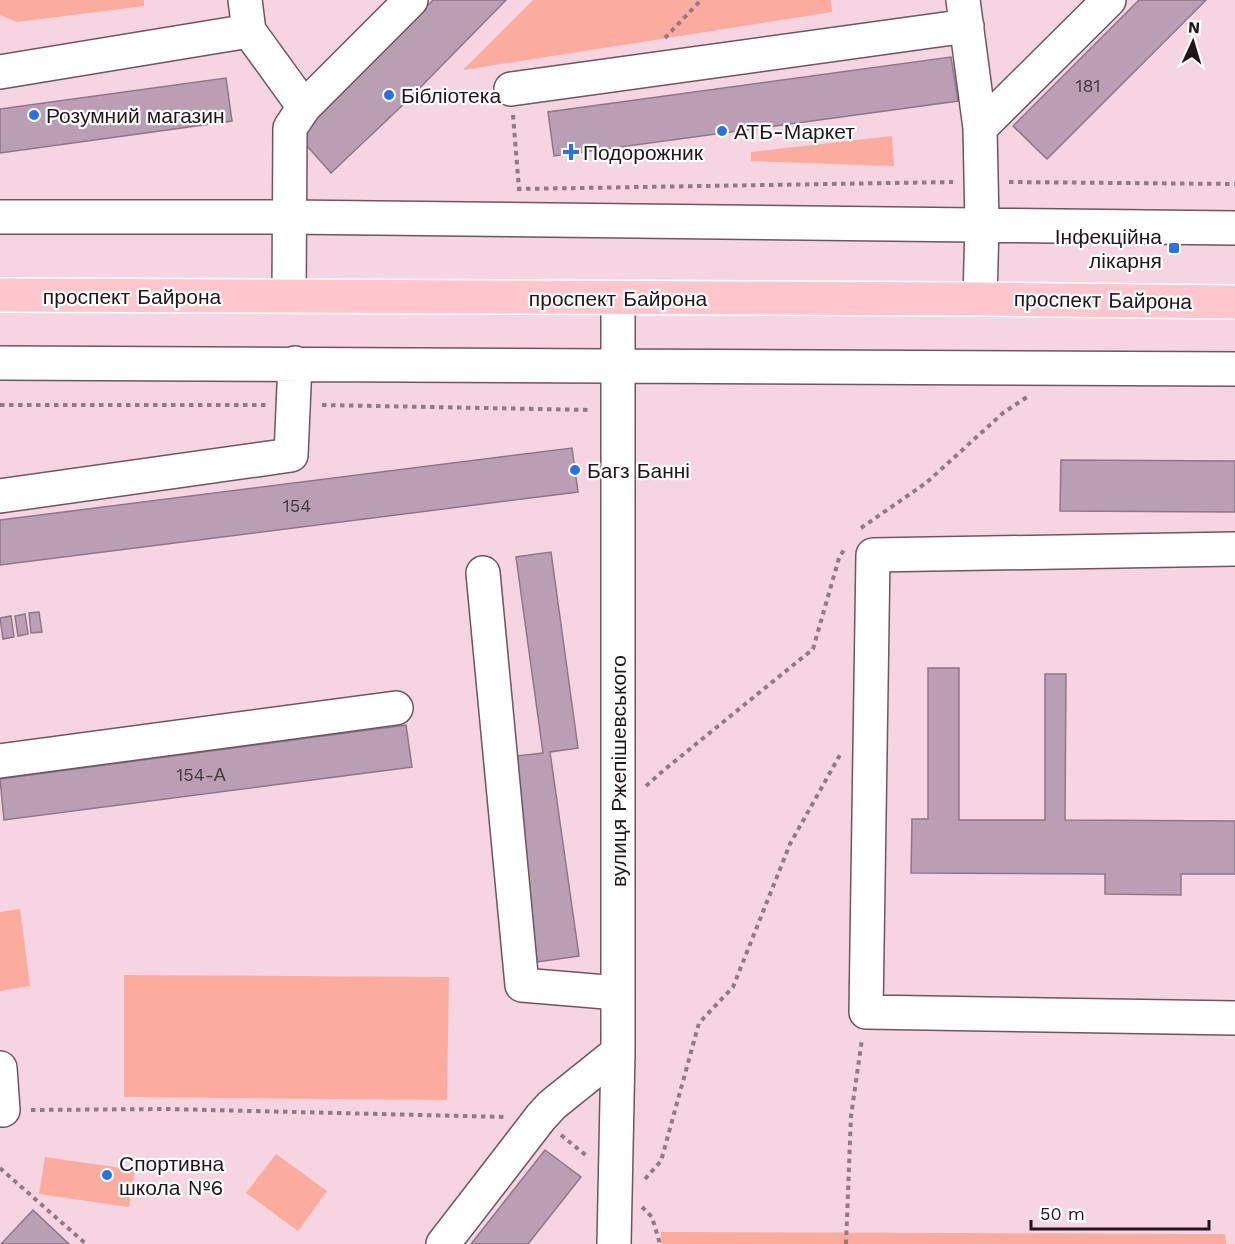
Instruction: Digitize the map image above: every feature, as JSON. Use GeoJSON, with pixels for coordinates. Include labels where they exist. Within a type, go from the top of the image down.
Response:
{"type":"FeatureCollection","features":[{"type":"Feature","properties":{"kind":"main road","name":"проспект Байрона"},"geometry":{"type":"LineString","coordinates":[[0,295],[980,298],[1235,302]]}},
{"type":"Feature","properties":{"kind":"street"},"geometry":{"type":"LineString","coordinates":[[289,296],[290,128],[304,107],[411,0]]}},
{"type":"Feature","properties":{"kind":"street"},"geometry":{"type":"LineString","coordinates":[[980,128],[1109,0]]}},
{"type":"Feature","properties":{"kind":"street"},"geometry":{"type":"LineString","coordinates":[[511,89],[965,13],[980,128],[982,181],[980,298]]}},
{"type":"Feature","properties":{"kind":"street"},"geometry":{"type":"LineString","coordinates":[[0,72],[247,15],[304,107]]}},
{"type":"Feature","properties":{"kind":"street"},"geometry":{"type":"LineString","coordinates":[[0,217],[288,217],[1235,228]]}},
{"type":"Feature","properties":{"kind":"street","name":"вулиця Ржепішевського"},"geometry":{"type":"LineString","coordinates":[[614,1244],[623,1188],[618,1052],[618,298]]}},
{"type":"Feature","properties":{"kind":"street"},"geometry":{"type":"LineString","coordinates":[[0,363],[1235,369]]}},
{"type":"Feature","properties":{"kind":"street"},"geometry":{"type":"LineString","coordinates":[[0,496],[291,455],[295,363]]}},
{"type":"Feature","properties":{"kind":"street"},"geometry":{"type":"LineString","coordinates":[[1235,549],[873,555],[866,1012],[1235,1018]]}},
{"type":"Feature","properties":{"kind":"street"},"geometry":{"type":"LineString","coordinates":[[483,573],[522,985],[618,993]]}},
{"type":"Feature","properties":{"kind":"street"},"geometry":{"type":"LineString","coordinates":[[0,761],[396,708]]}},
{"type":"Feature","properties":{"kind":"street"},"geometry":{"type":"LineString","coordinates":[[443,1244],[541,1118],[552,1106],[618,1052]]}},
{"type":"Feature","properties":{"kind":"street"},"geometry":{"type":"LineString","coordinates":[[0,1068],[3,1110]]}},
{"type":"Feature","properties":{"kind":"path"},"geometry":{"type":"LineString","coordinates":[[664,40],[701,0]]}},
{"type":"Feature","properties":{"kind":"path"},"geometry":{"type":"LineString","coordinates":[[511,89],[519,189]]}},
{"type":"Feature","properties":{"kind":"path"},"geometry":{"type":"LineString","coordinates":[[507,189],[982,181],[1235,184]]}},
{"type":"Feature","properties":{"kind":"path"},"geometry":{"type":"LineString","coordinates":[[623,1188],[661,1161],[699,1023],[733,987],[790,844],[842,751]]}},
{"type":"Feature","properties":{"kind":"path"},"geometry":{"type":"LineString","coordinates":[[846,1244],[851,1116],[866,1012]]}},
{"type":"Feature","properties":{"kind":"path"},"geometry":{"type":"LineString","coordinates":[[3,1110],[167,1109],[541,1118],[623,1188],[652,1217],[660,1244]]}},
{"type":"Feature","properties":{"kind":"path"},"geometry":{"type":"LineString","coordinates":[[0,1168],[86,1244]]}},
{"type":"Feature","properties":{"kind":"shaded area"},"geometry":{"type":"Polygon","coordinates":[[[0,0],[144,0],[144,6],[17,22],[0,15],[0,0]]]}},
{"type":"Feature","properties":{"kind":"shaded area"},"geometry":{"type":"Polygon","coordinates":[[[533,0],[831,0],[832,12],[463,70],[533,0]]]}},
{"type":"Feature","properties":{"kind":"shaded area"},"geometry":{"type":"Polygon","coordinates":[[[892,136],[894,166],[751,161],[751,152],[892,136]]]}},
{"type":"Feature","properties":{"kind":"shaded area"},"geometry":{"type":"Polygon","coordinates":[[[20,909],[30,986],[0,991],[0,912],[20,909]]]}},
{"type":"Feature","properties":{"kind":"shaded area"},"geometry":{"type":"Polygon","coordinates":[[[124,975],[449,977],[447,1100],[124,1097],[124,975]]]}},
{"type":"Feature","properties":{"kind":"shaded area"},"geometry":{"type":"Polygon","coordinates":[[[276,1154],[327,1191],[298,1231],[246,1193],[276,1154]]]}},
{"type":"Feature","properties":{"kind":"shaded area"},"geometry":{"type":"Polygon","coordinates":[[[45,1157],[135,1170],[129,1207],[39,1194],[45,1157]]]}},
{"type":"Feature","properties":{"kind":"shaded area"},"geometry":{"type":"Polygon","coordinates":[[[661,1232],[1225,1234],[1226,1244],[661,1244],[661,1232]]]}},
{"type":"Feature","properties":{"kind":"building"},"geometry":{"type":"Polygon","coordinates":[[[433,0],[506,0],[406,102],[331,173],[299,137],[433,0]]]}},
{"type":"Feature","properties":{"kind":"building"},"geometry":{"type":"Polygon","coordinates":[[[1139,0],[1206,0],[1047,159],[1013,126],[1139,0]]]}},
{"type":"Feature","properties":{"kind":"building"},"geometry":{"type":"Polygon","coordinates":[[[951,57],[958,101],[554,156],[548,112],[951,57]]]}},
{"type":"Feature","properties":{"kind":"building"},"geometry":{"type":"Polygon","coordinates":[[[226,78],[232,121],[0,153],[0,109],[226,78]]]}},
{"type":"Feature","properties":{"kind":"building"},"geometry":{"type":"Polygon","coordinates":[[[572,448],[578,492],[0,565],[0,520],[572,448]]]}},
{"type":"Feature","properties":{"kind":"building"},"geometry":{"type":"Polygon","coordinates":[[[1061,460],[1235,461],[1235,512],[1060,511],[1061,460]]]}},
{"type":"Feature","properties":{"kind":"building"},"geometry":{"type":"Polygon","coordinates":[[[551,552],[578,748],[550,752],[579,956],[537,962],[508,757],[543,753],[516,557],[551,552]]]}},
{"type":"Feature","properties":{"kind":"building"},"geometry":{"type":"Polygon","coordinates":[[[39,612],[42,632],[31,633],[29,613],[39,612]]]}},
{"type":"Feature","properties":{"kind":"building"},"geometry":{"type":"Polygon","coordinates":[[[25,614],[28,634],[18,636],[15,616],[25,614]]]}},
{"type":"Feature","properties":{"kind":"building"},"geometry":{"type":"Polygon","coordinates":[[[11,616],[14,637],[3,639],[0,618],[11,616]]]}},
{"type":"Feature","properties":{"kind":"building"},"geometry":{"type":"Polygon","coordinates":[[[928,668],[959,668],[959,820],[1045,820],[1045,674],[1066,674],[1065,820],[1235,821],[1235,874],[1181,874],[1181,895],[1105,894],[1105,874],[911,873],[912,819],[928,819],[928,668]]]}},
{"type":"Feature","properties":{"kind":"building"},"geometry":{"type":"Polygon","coordinates":[[[406,725],[412,767],[4,820],[0,779],[406,725]]]}},
{"type":"Feature","properties":{"kind":"building"},"geometry":{"type":"Polygon","coordinates":[[[545,1150],[581,1177],[528,1244],[471,1244],[545,1150]]]}},
{"type":"Feature","properties":{"kind":"building"},"geometry":{"type":"Polygon","coordinates":[[[33,1210],[69,1244],[1,1244],[33,1210]]]}},
{"type":"Feature","properties":{"kind":"place","name":"Бібліотека"},"geometry":{"type":"Point","coordinates":[389,95]}},
{"type":"Feature","properties":{"kind":"place","name":"Розумний магазин"},"geometry":{"type":"Point","coordinates":[34,115]}},
{"type":"Feature","properties":{"kind":"place","name":"АТБ-Маркет"},"geometry":{"type":"Point","coordinates":[722,131]}},
{"type":"Feature","properties":{"kind":"place","name":"Подорожник"},"geometry":{"type":"Point","coordinates":[571,152]}},
{"type":"Feature","properties":{"kind":"place","name":"Інфекційна лікарня"},"geometry":{"type":"Point","coordinates":[1174,248]}},
{"type":"Feature","properties":{"kind":"place","name":"Багз Банні"},"geometry":{"type":"Point","coordinates":[575,470]}},
{"type":"Feature","properties":{"kind":"place","name":"Спортивна школа №6"},"geometry":{"type":"Point","coordinates":[107,1175]}}]}
